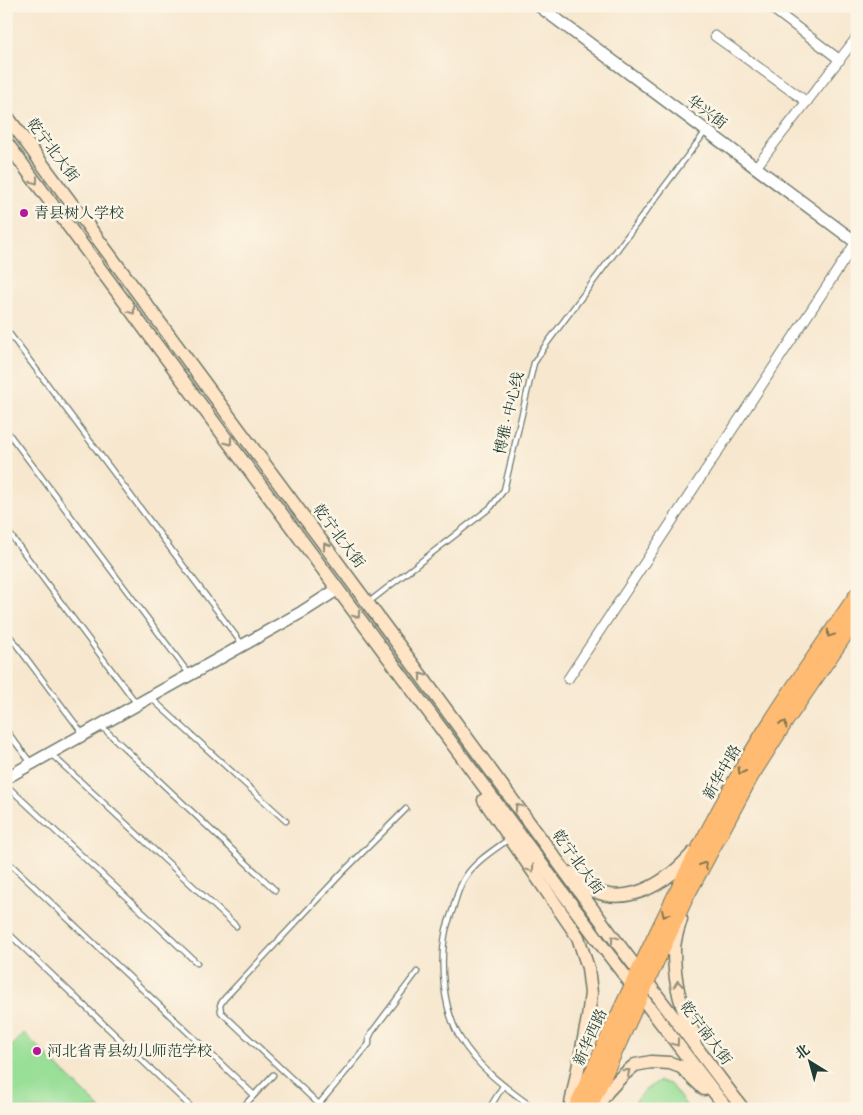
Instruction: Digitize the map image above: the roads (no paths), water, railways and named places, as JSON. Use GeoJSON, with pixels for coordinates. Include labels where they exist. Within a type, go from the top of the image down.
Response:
{"type":"FeatureCollection","features":[{"type":"Feature","properties":{"kind":"main road","name":"乾宁北大街"},"geometry":{"type":"LineString","coordinates":[[6,115],[536,831],[640,983]]}},
{"type":"Feature","properties":{"kind":"main road","name":"乾宁北大街"},"geometry":{"type":"LineString","coordinates":[[6,142],[460,754],[640,983]]}},
{"type":"Feature","properties":{"kind":"main road","name":"新华中路"},"geometry":{"type":"LineString","coordinates":[[640,983],[675,893],[741,770],[857,594]]}},
{"type":"Feature","properties":{"kind":"main road","name":"新华中路"},"geometry":{"type":"LineString","coordinates":[[640,983],[751,777],[787,720],[857,618]]}},
{"type":"Feature","properties":{"kind":"main road"},"geometry":{"type":"LineString","coordinates":[[460,754],[468,776],[578,937],[588,968],[591,992],[588,1018],[570,1109]]}},
{"type":"Feature","properties":{"kind":"main road"},"geometry":{"type":"LineString","coordinates":[[536,831],[576,877],[595,891],[615,896],[636,893],[649,888],[684,863],[702,843]]}},
{"type":"Feature","properties":{"kind":"main road"},"geometry":{"type":"LineString","coordinates":[[686,898],[674,948],[679,1000],[690,1026],[718,1076]]}},
{"type":"Feature","properties":{"kind":"main road","name":"乾宁南大街"},"geometry":{"type":"LineString","coordinates":[[640,983],[718,1076],[743,1109]]}},
{"type":"Feature","properties":{"kind":"main road","name":"乾宁南大街"},"geometry":{"type":"LineString","coordinates":[[640,983],[725,1106]]}},
{"type":"Feature","properties":{"kind":"main road","name":"新华西路"},"geometry":{"type":"LineString","coordinates":[[575,1109],[640,983]]}},
{"type":"Feature","properties":{"kind":"main road","name":"新华西路"},"geometry":{"type":"LineString","coordinates":[[589,1109],[640,983]]}},
{"type":"Feature","properties":{"kind":"main road"},"geometry":{"type":"LineString","coordinates":[[596,1109],[607,1092],[622,1076],[635,1065],[651,1062],[670,1063],[681,1067],[725,1106]]}},
{"type":"Feature","properties":{"kind":"street","name":"华兴街"},"geometry":{"type":"LineString","coordinates":[[539,6],[856,242]]}},
{"type":"Feature","properties":{"kind":"street"},"geometry":{"type":"LineString","coordinates":[[769,6],[840,60]]}},
{"type":"Feature","properties":{"kind":"street"},"geometry":{"type":"LineString","coordinates":[[715,36],[806,102]]}},
{"type":"Feature","properties":{"kind":"street"},"geometry":{"type":"LineString","coordinates":[[756,167],[857,38]]}},
{"type":"Feature","properties":{"kind":"street"},"geometry":{"type":"LineString","coordinates":[[568,678],[856,242]]}},
{"type":"Feature","properties":{"kind":"street"},"geometry":{"type":"LineString","coordinates":[[6,778],[302,612],[338,589]]}},
{"type":"Feature","properties":{"kind":"lane","name":"博雅 · 中心线"},"geometry":{"type":"LineString","coordinates":[[368,603],[491,507],[499,498],[504,490],[534,363],[706,131]]}},
{"type":"Feature","properties":{"kind":"lane"},"geometry":{"type":"LineString","coordinates":[[6,329],[243,645]]}},
{"type":"Feature","properties":{"kind":"lane"},"geometry":{"type":"LineString","coordinates":[[6,430],[190,675]]}},
{"type":"Feature","properties":{"kind":"lane"},"geometry":{"type":"LineString","coordinates":[[6,529],[137,704]]}},
{"type":"Feature","properties":{"kind":"lane"},"geometry":{"type":"LineString","coordinates":[[6,631],[84,734]]}},
{"type":"Feature","properties":{"kind":"lane"},"geometry":{"type":"LineString","coordinates":[[150,697],[286,821]]}},
{"type":"Feature","properties":{"kind":"lane"},"geometry":{"type":"LineString","coordinates":[[100,726],[275,890]]}},
{"type":"Feature","properties":{"kind":"lane"},"geometry":{"type":"LineString","coordinates":[[6,730],[31,764]]}},
{"type":"Feature","properties":{"kind":"lane"},"geometry":{"type":"LineString","coordinates":[[50,753],[236,926]]}},
{"type":"Feature","properties":{"kind":"lane"},"geometry":{"type":"LineString","coordinates":[[6,785],[197,963]]}},
{"type":"Feature","properties":{"kind":"lane"},"geometry":{"type":"LineString","coordinates":[[324,1109],[221,1012],[220,1005],[341,874],[406,809]]}},
{"type":"Feature","properties":{"kind":"lane"},"geometry":{"type":"LineString","coordinates":[[510,838],[480,861],[465,877],[446,931],[444,988],[446,1005],[452,1020],[470,1052],[487,1072],[535,1109]]}},
{"type":"Feature","properties":{"kind":"lane"},"geometry":{"type":"LineString","coordinates":[[6,860],[254,1095]]}},
{"type":"Feature","properties":{"kind":"lane"},"geometry":{"type":"LineString","coordinates":[[6,931],[194,1109]]}},
{"type":"Feature","properties":{"kind":"lane"},"geometry":{"type":"LineString","coordinates":[[319,1104],[370,1044],[369,1038],[372,1032],[417,972]]}},
{"type":"Feature","properties":{"kind":"lane"},"geometry":{"type":"LineString","coordinates":[[241,1109],[273,1076]]}},
{"type":"Feature","properties":{"kind":"lane"},"geometry":{"type":"LineString","coordinates":[[489,1109],[503,1086]]}},
{"type":"Feature","properties":{"kind":"place","name":"青县树人学校"},"geometry":{"type":"Point","coordinates":[24,213]}},
{"type":"Feature","properties":{"kind":"place","name":"河北省青县幼儿师范学校"},"geometry":{"type":"Point","coordinates":[37,1051]}}]}
